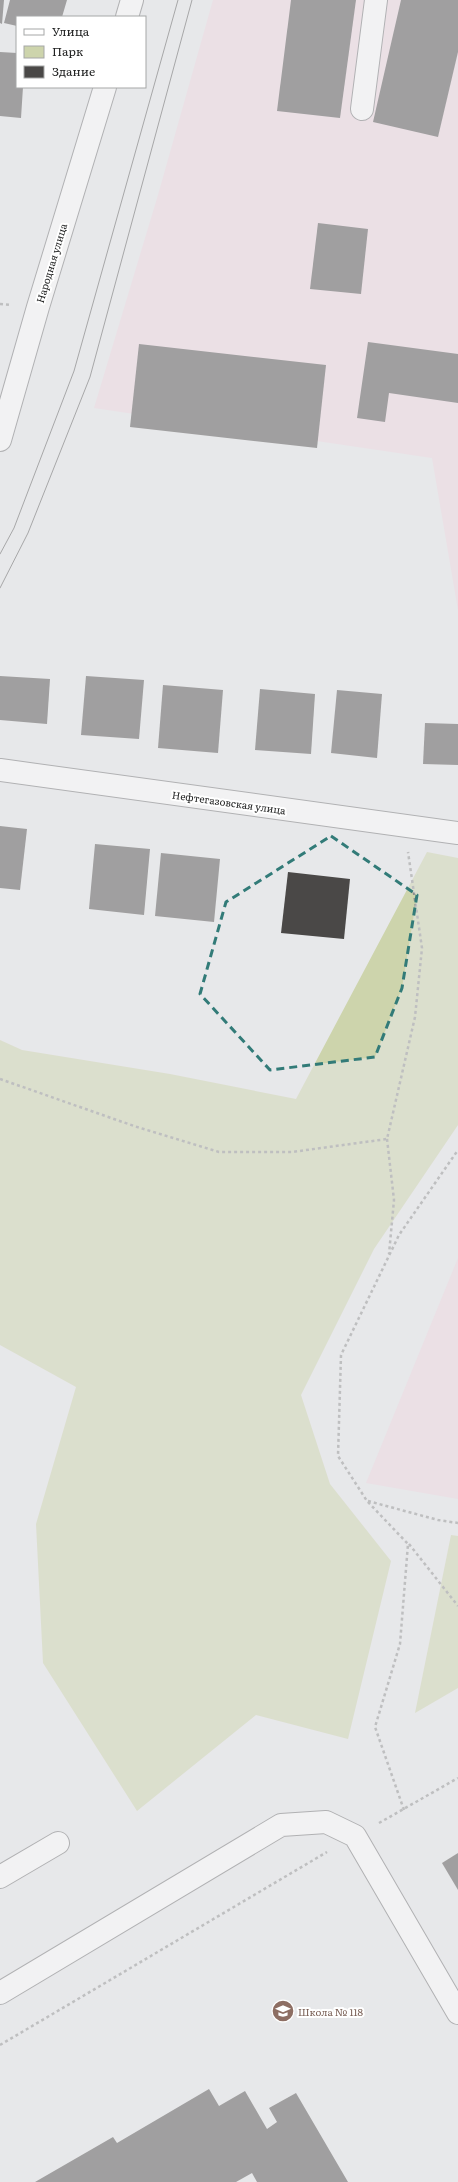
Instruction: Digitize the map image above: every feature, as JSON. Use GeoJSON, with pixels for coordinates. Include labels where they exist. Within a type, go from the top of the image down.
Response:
{"type":"FeatureCollection","features":[{"type":"Feature","properties":{"kind":"street"},"geometry":{"type":"LineString","coordinates":[[127,16],[132,0]]}},
{"type":"Feature","properties":{"kind":"street"},"geometry":{"type":"LineString","coordinates":[[362,109],[376,0]]}},
{"type":"Feature","properties":{"kind":"street","name":"Народная улица"},"geometry":{"type":"LineString","coordinates":[[0,440],[38,307],[105,88]]}},
{"type":"Feature","properties":{"kind":"street","name":"Нефтегазовская улица"},"geometry":{"type":"LineString","coordinates":[[0,770],[458,834]]}},
{"type":"Feature","properties":{"kind":"street"},"geometry":{"type":"LineString","coordinates":[[0,1993],[281,1825],[326,1822],[354,1836],[458,2013]]}},
{"type":"Feature","properties":{"kind":"street"},"geometry":{"type":"LineString","coordinates":[[0,1877],[58,1843]]}},
{"type":"Feature","properties":{"kind":"path"},"geometry":{"type":"LineString","coordinates":[[389,1257],[394,1200],[387,1139],[415,1017],[422,948],[403,826]]}},
{"type":"Feature","properties":{"kind":"path"},"geometry":{"type":"LineString","coordinates":[[0,1079],[134,1126],[219,1152],[292,1152],[387,1139]]}},
{"type":"Feature","properties":{"kind":"path"},"geometry":{"type":"LineString","coordinates":[[458,1150],[399,1235],[341,1355],[338,1456],[367,1500],[408,1544],[458,1606]]}},
{"type":"Feature","properties":{"kind":"path"},"geometry":{"type":"LineString","coordinates":[[367,1500],[438,1520],[458,1523]]}},
{"type":"Feature","properties":{"kind":"path"},"geometry":{"type":"LineString","coordinates":[[404,1810],[375,1727],[400,1644],[408,1544]]}},
{"type":"Feature","properties":{"kind":"path"},"geometry":{"type":"LineString","coordinates":[[0,2045],[354,1836],[404,1810],[458,1778]]}},
{"type":"Feature","properties":{"kind":"highlighted area"},"geometry":{"type":"Polygon","coordinates":[[[331,836],[417,895],[402,988],[375,1057],[270,1070],[200,994],[226,902],[331,836]]]}},
{"type":"Feature","properties":{"kind":"shaded area"},"geometry":{"type":"Polygon","coordinates":[[[213,0],[458,0],[458,610],[432,458],[94,408],[158,195],[213,0]]]}},
{"type":"Feature","properties":{"kind":"shaded area"},"geometry":{"type":"Polygon","coordinates":[[[458,1258],[458,1499],[366,1483],[458,1258]]]}},
{"type":"Feature","properties":{"kind":"green space"},"geometry":{"type":"Polygon","coordinates":[[[427,852],[458,858],[458,1125],[374,1249],[301,1395],[330,1484],[391,1561],[348,1739],[256,1715],[137,1811],[43,1663],[36,1524],[76,1387],[0,1345],[0,1040],[22,1050],[170,1074],[296,1099],[427,852]]]}},
{"type":"Feature","properties":{"kind":"green space"},"geometry":{"type":"Polygon","coordinates":[[[451,1535],[458,1536],[458,1688],[415,1713],[451,1535]]]}},
{"type":"Feature","properties":{"kind":"building"},"geometry":{"type":"Polygon","coordinates":[[[0,0],[4,0],[2,24],[0,23],[0,0]]]}},
{"type":"Feature","properties":{"kind":"building"},"geometry":{"type":"Polygon","coordinates":[[[10,0],[67,0],[62,16],[16,16],[16,26],[4,23],[10,0]]]}},
{"type":"Feature","properties":{"kind":"building"},"geometry":{"type":"Polygon","coordinates":[[[291,0],[356,0],[340,118],[277,111],[291,0]]]}},
{"type":"Feature","properties":{"kind":"building"},"geometry":{"type":"Polygon","coordinates":[[[401,0],[458,0],[458,52],[438,137],[373,122],[401,0]]]}},
{"type":"Feature","properties":{"kind":"building"},"geometry":{"type":"Polygon","coordinates":[[[0,52],[16,53],[16,88],[23,88],[21,118],[0,116],[0,52]]]}},
{"type":"Feature","properties":{"kind":"building"},"geometry":{"type":"Polygon","coordinates":[[[318,223],[368,229],[361,294],[310,289],[318,223]]]}},
{"type":"Feature","properties":{"kind":"building"},"geometry":{"type":"Polygon","coordinates":[[[368,342],[458,354],[458,403],[389,393],[385,422],[357,418],[368,342]]]}},
{"type":"Feature","properties":{"kind":"building"},"geometry":{"type":"Polygon","coordinates":[[[139,344],[326,365],[317,448],[130,427],[139,344]]]}},
{"type":"Feature","properties":{"kind":"building"},"geometry":{"type":"Polygon","coordinates":[[[0,676],[50,679],[47,724],[0,720],[0,676]]]}},
{"type":"Feature","properties":{"kind":"building"},"geometry":{"type":"Polygon","coordinates":[[[86,676],[144,680],[139,739],[81,735],[86,676]]]}},
{"type":"Feature","properties":{"kind":"building"},"geometry":{"type":"Polygon","coordinates":[[[163,685],[223,690],[218,753],[158,748],[163,685]]]}},
{"type":"Feature","properties":{"kind":"building"},"geometry":{"type":"Polygon","coordinates":[[[260,689],[315,694],[311,754],[255,750],[260,689]]]}},
{"type":"Feature","properties":{"kind":"building"},"geometry":{"type":"Polygon","coordinates":[[[337,690],[382,694],[377,758],[331,753],[337,690]]]}},
{"type":"Feature","properties":{"kind":"building"},"geometry":{"type":"Polygon","coordinates":[[[425,723],[458,724],[458,765],[423,764],[425,723]]]}},
{"type":"Feature","properties":{"kind":"building"},"geometry":{"type":"Polygon","coordinates":[[[0,826],[27,829],[20,890],[0,888],[0,826]]]}},
{"type":"Feature","properties":{"kind":"building"},"geometry":{"type":"Polygon","coordinates":[[[95,844],[150,849],[144,915],[89,909],[95,844]]]}},
{"type":"Feature","properties":{"kind":"building"},"geometry":{"type":"Polygon","coordinates":[[[161,853],[220,859],[214,922],[155,916],[161,853]]]}},
{"type":"Feature","properties":{"kind":"building"},"geometry":{"type":"Polygon","coordinates":[[[288,872],[350,879],[344,939],[281,933],[288,872]]]}},
{"type":"Feature","properties":{"kind":"building"},"geometry":{"type":"Polygon","coordinates":[[[458,1853],[458,1890],[442,1863],[458,1853]]]}},
{"type":"Feature","properties":{"kind":"building"},"geometry":{"type":"Polygon","coordinates":[[[209,2089],[219,2106],[245,2091],[267,2129],[277,2122],[269,2108],[296,2093],[348,2182],[257,2182],[252,2173],[236,2182],[35,2182],[113,2137],[117,2143],[209,2089]]]}},
{"type":"Feature","properties":{"kind":"tram line"},"geometry":{"type":"LineString","coordinates":[[0,554],[14,528],[74,371],[178,0]]}},
{"type":"Feature","properties":{"kind":"tram line"},"geometry":{"type":"LineString","coordinates":[[0,588],[28,533],[90,377],[192,0]]}},
{"type":"Feature","properties":{"kind":"place","name":"Школа № 118"},"geometry":{"type":"Point","coordinates":[283,2011]}}]}
